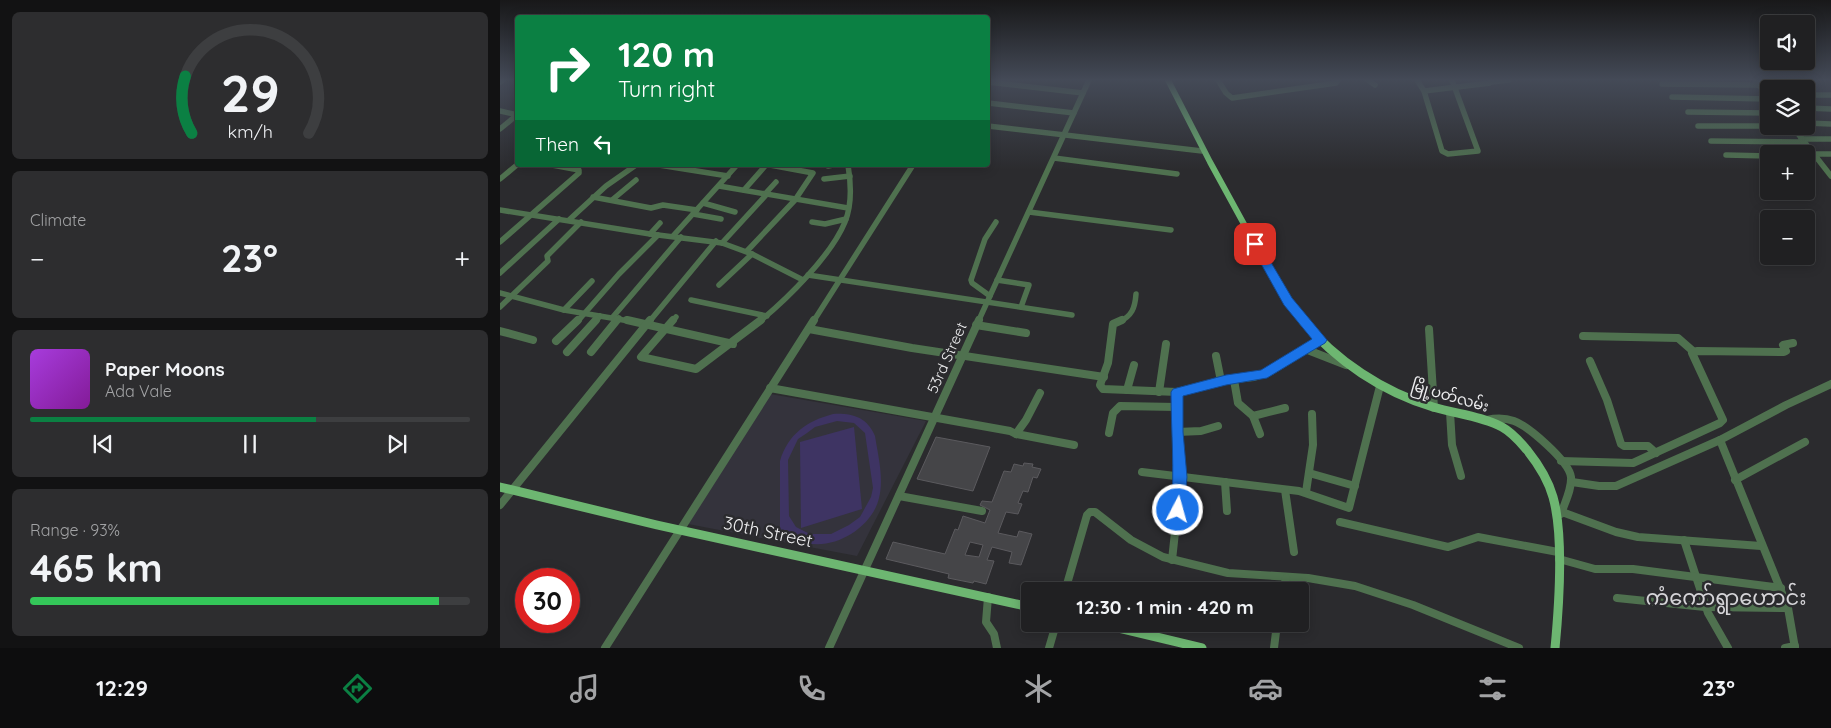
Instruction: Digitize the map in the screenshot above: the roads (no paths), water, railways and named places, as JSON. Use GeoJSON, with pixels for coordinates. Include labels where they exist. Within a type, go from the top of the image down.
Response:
{"type":"FeatureCollection","features":[{"type":"Feature","properties":{"kind":"main road","name":"မြို့ပတ်လမ်း"},"geometry":{"type":"LineString","coordinates":[[1182,110],[1202,151],[1288,302],[1313,333],[1350,366],[1380,386],[1434,408],[1486,420],[1505,429],[1514,436],[1540,465],[1552,488],[1557,509],[1558,556],[1555,648]]}},
{"type":"Feature","properties":{"kind":"main road","name":"30th Street"},"geometry":{"type":"LineString","coordinates":[[500,487],[679,530],[866,569],[1021,605]]}},
{"type":"Feature","properties":{"kind":"main road"},"geometry":{"type":"LineString","coordinates":[[1135,632],[1202,648]]}},
{"type":"Feature","properties":{"kind":"street"},"geometry":{"type":"LineString","coordinates":[[1050,110],[1074,113]]}},
{"type":"Feature","properties":{"kind":"street","name":"53rd Street"},"geometry":{"type":"LineString","coordinates":[[829,648],[1075,110]]}},
{"type":"Feature","properties":{"kind":"street"},"geometry":{"type":"LineString","coordinates":[[1430,110],[1442,151],[1448,154],[1478,151],[1463,110]]}},
{"type":"Feature","properties":{"kind":"street"},"geometry":{"type":"LineString","coordinates":[[500,111],[515,114]]}},
{"type":"Feature","properties":{"kind":"street"},"geometry":{"type":"LineString","coordinates":[[1688,112],[1760,112]]}},
{"type":"Feature","properties":{"kind":"street"},"geometry":{"type":"LineString","coordinates":[[500,129],[515,116]]}},
{"type":"Feature","properties":{"kind":"street"},"geometry":{"type":"LineString","coordinates":[[1815,123],[1831,124]]}},
{"type":"Feature","properties":{"kind":"street"},"geometry":{"type":"LineString","coordinates":[[990,126],[1202,151]]}},
{"type":"Feature","properties":{"kind":"street"},"geometry":{"type":"LineString","coordinates":[[1698,126],[1760,126]]}},
{"type":"Feature","properties":{"kind":"street"},"geometry":{"type":"LineString","coordinates":[[1799,135],[1807,145]]}},
{"type":"Feature","properties":{"kind":"street"},"geometry":{"type":"LineString","coordinates":[[1711,141],[1831,139]]}},
{"type":"Feature","properties":{"kind":"street"},"geometry":{"type":"LineString","coordinates":[[1815,156],[1831,154]]}},
{"type":"Feature","properties":{"kind":"street"},"geometry":{"type":"LineString","coordinates":[[1726,155],[1760,156]]}},
{"type":"Feature","properties":{"kind":"street"},"geometry":{"type":"LineString","coordinates":[[1815,156],[1830,173]]}},
{"type":"Feature","properties":{"kind":"street"},"geometry":{"type":"LineString","coordinates":[[1054,158],[1177,174]]}},
{"type":"Feature","properties":{"kind":"street"},"geometry":{"type":"LineString","coordinates":[[500,179],[515,166]]}},
{"type":"Feature","properties":{"kind":"street"},"geometry":{"type":"LineString","coordinates":[[500,242],[579,173],[579,170],[567,167]]}},
{"type":"Feature","properties":{"kind":"street"},"geometry":{"type":"LineString","coordinates":[[569,220],[594,197],[633,167]]}},
{"type":"Feature","properties":{"kind":"street"},"geometry":{"type":"LineString","coordinates":[[672,167],[728,176]]}},
{"type":"Feature","properties":{"kind":"street"},"geometry":{"type":"LineString","coordinates":[[673,236],[735,167]]}},
{"type":"Feature","properties":{"kind":"street"},"geometry":{"type":"LineString","coordinates":[[744,190],[764,167]]}},
{"type":"Feature","properties":{"kind":"street"},"geometry":{"type":"LineString","coordinates":[[719,286],[795,200],[813,174],[783,167]]}},
{"type":"Feature","properties":{"kind":"street"},"geometry":{"type":"LineString","coordinates":[[676,317],[641,357],[694,369],[733,344],[766,316],[806,278],[830,246],[846,219],[851,187],[848,167]]}},
{"type":"Feature","properties":{"kind":"street"},"geometry":{"type":"LineString","coordinates":[[605,648],[841,280],[911,167]]}},
{"type":"Feature","properties":{"kind":"street"},"geometry":{"type":"LineString","coordinates":[[824,179],[850,176]]}},
{"type":"Feature","properties":{"kind":"street"},"geometry":{"type":"LineString","coordinates":[[612,200],[636,180]]}},
{"type":"Feature","properties":{"kind":"street"},"geometry":{"type":"LineString","coordinates":[[500,505],[647,324],[719,242],[776,182]]}},
{"type":"Feature","properties":{"kind":"street"},"geometry":{"type":"LineString","coordinates":[[719,186],[848,208]]}},
{"type":"Feature","properties":{"kind":"street"},"geometry":{"type":"LineString","coordinates":[[594,197],[651,208],[663,205],[721,219]]}},
{"type":"Feature","properties":{"kind":"street"},"geometry":{"type":"LineString","coordinates":[[703,203],[735,212]]}},
{"type":"Feature","properties":{"kind":"street"},"geometry":{"type":"LineString","coordinates":[[502,211],[650,234],[719,242],[750,252],[806,278],[841,280],[988,299],[1021,307],[1072,315]]}},
{"type":"Feature","properties":{"kind":"street"},"geometry":{"type":"LineString","coordinates":[[1029,212],[1170,230]]}},
{"type":"Feature","properties":{"kind":"street"},"geometry":{"type":"LineString","coordinates":[[500,273],[559,219]]}},
{"type":"Feature","properties":{"kind":"street"},"geometry":{"type":"LineString","coordinates":[[812,222],[825,224],[846,219]]}},
{"type":"Feature","properties":{"kind":"street"},"geometry":{"type":"LineString","coordinates":[[500,306],[548,262],[547,256],[581,222]]}},
{"type":"Feature","properties":{"kind":"street"},"geometry":{"type":"LineString","coordinates":[[988,299],[971,280],[985,239],[996,222]]}},
{"type":"Feature","properties":{"kind":"street"},"geometry":{"type":"LineString","coordinates":[[650,234],[660,223]]}},
{"type":"Feature","properties":{"kind":"street"},"geometry":{"type":"LineString","coordinates":[[556,341],[585,314],[619,274],[658,235]]}},
{"type":"Feature","properties":{"kind":"street"},"geometry":{"type":"LineString","coordinates":[[591,352],[681,237]]}},
{"type":"Feature","properties":{"kind":"street"},"geometry":{"type":"LineString","coordinates":[[997,280],[1029,285],[1021,307]]}},
{"type":"Feature","properties":{"kind":"street"},"geometry":{"type":"LineString","coordinates":[[564,310],[592,281]]}},
{"type":"Feature","properties":{"kind":"street"},"geometry":{"type":"LineString","coordinates":[[500,294],[564,310],[647,324],[733,344]]}},
{"type":"Feature","properties":{"kind":"street"},"geometry":{"type":"LineString","coordinates":[[1136,294],[1136,306],[1133,314],[1113,324],[1108,363],[1101,388],[1177,392],[1221,381],[1234,380],[1271,371],[1321,340]]}},
{"type":"Feature","properties":{"kind":"street"},"geometry":{"type":"LineString","coordinates":[[690,300],[766,316]]}},
{"type":"Feature","properties":{"kind":"street"},"geometry":{"type":"LineString","coordinates":[[567,352],[600,316]]}},
{"type":"Feature","properties":{"kind":"street"},"geometry":{"type":"LineString","coordinates":[[976,325],[1026,333]]}},
{"type":"Feature","properties":{"kind":"street"},"geometry":{"type":"LineString","coordinates":[[808,329],[962,356],[1104,377]]}},
{"type":"Feature","properties":{"kind":"street"},"geometry":{"type":"LineString","coordinates":[[1429,329],[1434,408]]}},
{"type":"Feature","properties":{"kind":"street"},"geometry":{"type":"LineString","coordinates":[[500,330],[533,340]]}},
{"type":"Feature","properties":{"kind":"street"},"geometry":{"type":"LineString","coordinates":[[1583,336],[1678,338],[1694,352],[1784,352],[1786,351],[1783,345],[1793,343]]}},
{"type":"Feature","properties":{"kind":"street"},"geometry":{"type":"LineString","coordinates":[[1159,392],[1166,344]]}},
{"type":"Feature","properties":{"kind":"street"},"geometry":{"type":"LineString","coordinates":[[1305,350],[1350,366]]}},
{"type":"Feature","properties":{"kind":"street"},"geometry":{"type":"LineString","coordinates":[[1561,461],[1633,463],[1723,422],[1692,357],[1694,352]]}},
{"type":"Feature","properties":{"kind":"street"},"geometry":{"type":"LineString","coordinates":[[1216,356],[1221,381]]}},
{"type":"Feature","properties":{"kind":"street"},"geometry":{"type":"LineString","coordinates":[[1590,361],[1607,400],[1621,444],[1624,446],[1648,446],[1656,453]]}},
{"type":"Feature","properties":{"kind":"street"},"geometry":{"type":"LineString","coordinates":[[1127,390],[1134,365]]}},
{"type":"Feature","properties":{"kind":"street"},"geometry":{"type":"LineString","coordinates":[[1234,380],[1238,403],[1253,416],[1260,434]]}},
{"type":"Feature","properties":{"kind":"street"},"geometry":{"type":"LineString","coordinates":[[1572,482],[1584,482],[1605,488],[1616,486],[1720,440],[1786,405],[1831,384]]}},
{"type":"Feature","properties":{"kind":"street"},"geometry":{"type":"LineString","coordinates":[[1142,472],[1306,492],[1349,508],[1380,386]]}},
{"type":"Feature","properties":{"kind":"street"},"geometry":{"type":"LineString","coordinates":[[770,388],[1010,430],[1016,434],[1074,445]]}},
{"type":"Feature","properties":{"kind":"street"},"geometry":{"type":"LineString","coordinates":[[1172,560],[1181,477],[1177,432],[1177,392]]}},
{"type":"Feature","properties":{"kind":"street"},"geometry":{"type":"LineString","coordinates":[[1016,434],[1040,394]]}},
{"type":"Feature","properties":{"kind":"street"},"geometry":{"type":"LineString","coordinates":[[1109,433],[1113,413],[1120,406],[1177,407]]}},
{"type":"Feature","properties":{"kind":"street"},"geometry":{"type":"LineString","coordinates":[[1253,416],[1285,408]]}},
{"type":"Feature","properties":{"kind":"street"},"geometry":{"type":"LineString","coordinates":[[1450,412],[1452,445],[1460,476]]}},
{"type":"Feature","properties":{"kind":"street"},"geometry":{"type":"LineString","coordinates":[[1306,492],[1313,445],[1312,414]]}},
{"type":"Feature","properties":{"kind":"street"},"geometry":{"type":"LineString","coordinates":[[1486,420],[1495,418],[1517,422],[1539,438],[1570,471],[1572,482],[1558,524]]}},
{"type":"Feature","properties":{"kind":"street"},"geometry":{"type":"LineString","coordinates":[[1177,432],[1201,431],[1218,426]]}},
{"type":"Feature","properties":{"kind":"street"},"geometry":{"type":"LineString","coordinates":[[1720,440],[1734,480],[1788,608],[1795,647],[1785,648]]}},
{"type":"Feature","properties":{"kind":"street"},"geometry":{"type":"LineString","coordinates":[[1734,480],[1805,442]]}},
{"type":"Feature","properties":{"kind":"street"},"geometry":{"type":"LineString","coordinates":[[1309,473],[1356,486]]}},
{"type":"Feature","properties":{"kind":"street"},"geometry":{"type":"LineString","coordinates":[[1225,482],[1227,511]]}},
{"type":"Feature","properties":{"kind":"street"},"geometry":{"type":"LineString","coordinates":[[1285,490],[1294,552]]}},
{"type":"Feature","properties":{"kind":"street"},"geometry":{"type":"LineString","coordinates":[[899,496],[982,511]]}},
{"type":"Feature","properties":{"kind":"street"},"geometry":{"type":"LineString","coordinates":[[1068,582],[1088,515],[1090,512],[1095,512],[1102,515],[1140,545],[1172,560],[1228,573],[1308,578],[1355,586],[1413,605],[1519,648]]}},
{"type":"Feature","properties":{"kind":"street"},"geometry":{"type":"LineString","coordinates":[[1562,512],[1616,532],[1638,537],[1761,546]]}},
{"type":"Feature","properties":{"kind":"street"},"geometry":{"type":"LineString","coordinates":[[1340,522],[1448,547],[1478,536],[1558,556],[1595,570],[1633,569],[1781,588]]}},
{"type":"Feature","properties":{"kind":"street"},"geometry":{"type":"LineString","coordinates":[[1684,540],[1705,607],[1728,648]]}},
{"type":"Feature","properties":{"kind":"street"},"geometry":{"type":"LineString","coordinates":[[1285,582],[1286,578]]}},
{"type":"Feature","properties":{"kind":"street"},"geometry":{"type":"LineString","coordinates":[[988,597],[986,622],[994,634],[997,648]]}},
{"type":"Feature","properties":{"kind":"street"},"geometry":{"type":"LineString","coordinates":[[1618,598],[1705,607],[1788,608]]}},
{"type":"Feature","properties":{"kind":"street"},"geometry":{"type":"LineString","coordinates":[[1049,648],[1054,632]]}},
{"type":"Feature","properties":{"kind":"street"},"geometry":{"type":"LineString","coordinates":[[1274,648],[1277,632]]}},
{"type":"Feature","properties":{"kind":"district","name":"ကံကော်ရွာဟောင်း"},"geometry":{"type":"Point","coordinates":[1726,598]}}]}
